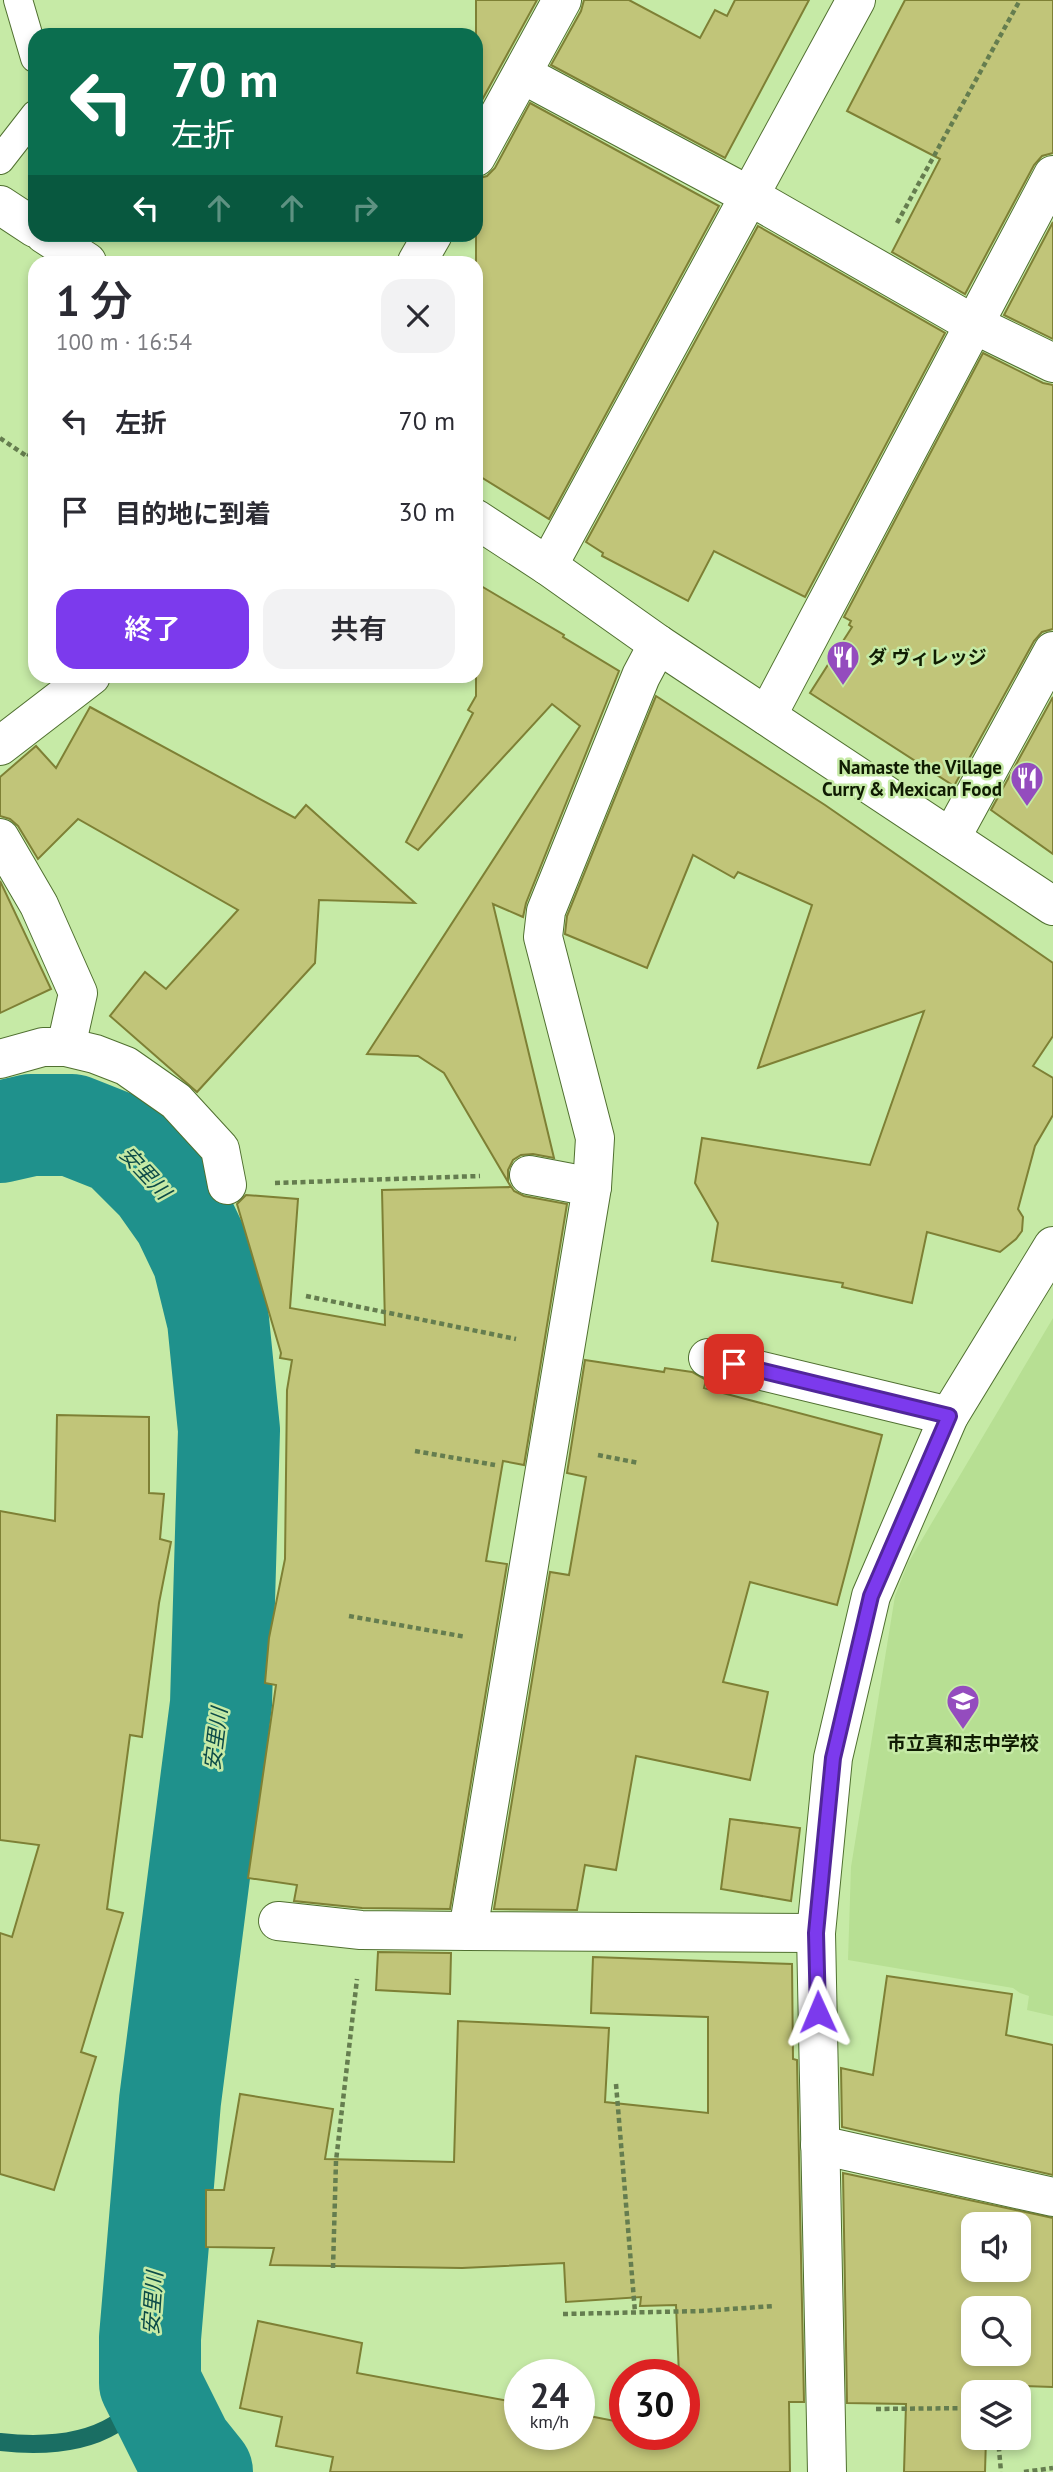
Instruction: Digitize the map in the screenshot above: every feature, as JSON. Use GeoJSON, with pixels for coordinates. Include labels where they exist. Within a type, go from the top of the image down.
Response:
{"type":"FeatureCollection","features":[{"type":"Feature","properties":{"kind":"street"},"geometry":{"type":"LineString","coordinates":[[483,144],[562,0]]}},
{"type":"Feature","properties":{"kind":"street"},"geometry":{"type":"LineString","coordinates":[[548,566],[856,0]]}},
{"type":"Feature","properties":{"kind":"street"},"geometry":{"type":"LineString","coordinates":[[522,74],[748,195],[975,325],[1053,363]]}},
{"type":"Feature","properties":{"kind":"street"},"geometry":{"type":"LineString","coordinates":[[767,716],[1053,175]]}},
{"type":"Feature","properties":{"kind":"street"},"geometry":{"type":"LineString","coordinates":[[0,205],[28,223]]}},
{"type":"Feature","properties":{"kind":"street"},"geometry":{"type":"LineString","coordinates":[[56,242],[78,256]]}},
{"type":"Feature","properties":{"kind":"street"},"geometry":{"type":"LineString","coordinates":[[483,524],[658,644],[1053,906]]}},
{"type":"Feature","properties":{"kind":"street"},"geometry":{"type":"LineString","coordinates":[[468,1931],[592,1187],[595,1138],[543,937],[546,911],[636,689],[658,644]]}},
{"type":"Feature","properties":{"kind":"street"},"geometry":{"type":"LineString","coordinates":[[951,838],[1053,651]]}},
{"type":"Feature","properties":{"kind":"street"},"geometry":{"type":"LineString","coordinates":[[0,746],[82,683]]}},
{"type":"Feature","properties":{"kind":"street"},"geometry":{"type":"LineString","coordinates":[[0,838],[39,905],[78,993],[66,1047]]}},
{"type":"Feature","properties":{"kind":"street"},"geometry":{"type":"LineString","coordinates":[[0,1059],[43,1047],[66,1047],[126,1066],[176,1101],[220,1149],[228,1185]]}},
{"type":"Feature","properties":{"kind":"street"},"geometry":{"type":"LineString","coordinates":[[529,1175],[592,1187]]}},
{"type":"Feature","properties":{"kind":"street"},"geometry":{"type":"LineString","coordinates":[[827,2472],[816,1933],[833,1758],[871,1596],[949,1416],[1053,1246]]}},
{"type":"Feature","properties":{"kind":"street"},"geometry":{"type":"LineString","coordinates":[[708,1358],[949,1416]]}},
{"type":"Feature","properties":{"kind":"street"},"geometry":{"type":"LineString","coordinates":[[278,1921],[361,1930],[816,1933]]}},
{"type":"Feature","properties":{"kind":"street"},"geometry":{"type":"LineString","coordinates":[[820,2145],[1053,2197]]}},
{"type":"Feature","properties":{"kind":"lane"},"geometry":{"type":"LineString","coordinates":[[18,0],[28,34]]}},
{"type":"Feature","properties":{"kind":"lane"},"geometry":{"type":"LineString","coordinates":[[0,160],[28,124]]}},
{"type":"Feature","properties":{"kind":"path"},"geometry":{"type":"LineString","coordinates":[[873,266],[1020,0]]}},
{"type":"Feature","properties":{"kind":"path"},"geometry":{"type":"LineString","coordinates":[[0,438],[28,457]]}},
{"type":"Feature","properties":{"kind":"path"},"geometry":{"type":"LineString","coordinates":[[228,1185],[529,1175]]}},
{"type":"Feature","properties":{"kind":"path"},"geometry":{"type":"LineString","coordinates":[[306,1296],[565,1348]]}},
{"type":"Feature","properties":{"kind":"path"},"geometry":{"type":"LineString","coordinates":[[415,1451],[544,1474]]}},
{"type":"Feature","properties":{"kind":"path"},"geometry":{"type":"LineString","coordinates":[[349,1616],[515,1646]]}},
{"type":"Feature","properties":{"kind":"path"},"geometry":{"type":"LineString","coordinates":[[333,2268],[336,2161],[361,1930]]}},
{"type":"Feature","properties":{"kind":"path"},"geometry":{"type":"LineString","coordinates":[[616,2084],[635,2312]]}},
{"type":"Feature","properties":{"kind":"path"},"geometry":{"type":"LineString","coordinates":[[563,2314],[702,2311],[824,2302]]}},
{"type":"Feature","properties":{"kind":"path"},"geometry":{"type":"LineString","coordinates":[[826,2410],[961,2408]]}},
{"type":"Feature","properties":{"kind":"path"},"geometry":{"type":"LineString","coordinates":[[999,2450],[1000,2472]]}},
{"type":"Feature","properties":{"kind":"path"},"geometry":{"type":"LineString","coordinates":[[1024,2472],[1053,2468]]}},
{"type":"Feature","properties":{"kind":"shaded area","name":"市立真和志中学校"},"geometry":{"type":"Polygon","coordinates":[[[1053,1318],[1053,2016],[1027,2010],[1029,1996],[1013,1988],[848,1960],[851,1867],[895,1596],[908,1563],[1053,1318]]]}},
{"type":"Feature","properties":{"kind":"building"},"geometry":{"type":"Polygon","coordinates":[[[476,0],[537,0],[483,98],[483,28],[476,28],[476,0]]]}},
{"type":"Feature","properties":{"kind":"building"},"geometry":{"type":"Polygon","coordinates":[[[584,0],[629,0],[700,38],[715,10],[727,16],[735,0],[809,0],[725,158],[551,65],[581,11],[584,0]]]}},
{"type":"Feature","properties":{"kind":"building"},"geometry":{"type":"Polygon","coordinates":[[[905,0],[1053,0],[1053,153],[1042,156],[1034,165],[965,294],[892,252],[940,159],[847,111],[905,0]]]}},
{"type":"Feature","properties":{"kind":"building"},"geometry":{"type":"Polygon","coordinates":[[[530,103],[719,206],[549,519],[483,478],[483,256],[476,256],[476,242],[483,242],[483,177],[495,168],[530,103]]]}},
{"type":"Feature","properties":{"kind":"building"},"geometry":{"type":"Polygon","coordinates":[[[1053,222],[1053,339],[1004,315],[1053,222]]]}},
{"type":"Feature","properties":{"kind":"building"},"geometry":{"type":"Polygon","coordinates":[[[758,226],[945,333],[805,597],[714,551],[688,601],[602,556],[603,553],[586,542],[758,226]]]}},
{"type":"Feature","properties":{"kind":"building"},"geometry":{"type":"Polygon","coordinates":[[[983,353],[1043,383],[1053,385],[1053,629],[1042,632],[1034,641],[954,786],[810,693],[852,627],[849,625],[851,621],[844,617],[983,353]]]}},
{"type":"Feature","properties":{"kind":"building"},"geometry":{"type":"Polygon","coordinates":[[[483,587],[619,671],[526,903],[523,917],[493,904],[554,1158],[521,1155],[513,1160],[508,1170],[508,1182],[444,1073],[418,1056],[367,1054],[580,726],[552,704],[418,850],[406,842],[473,713],[468,710],[476,696],[476,683],[483,683],[483,587]]]}},
{"type":"Feature","properties":{"kind":"building"},"geometry":{"type":"Polygon","coordinates":[[[656,696],[825,805],[1053,963],[1053,1036],[1033,1066],[1053,1078],[1053,1115],[1035,1146],[1018,1209],[1023,1217],[1022,1231],[1000,1252],[927,1232],[912,1303],[842,1287],[843,1283],[712,1261],[718,1223],[695,1183],[702,1138],[870,1165],[924,1011],[758,1068],[812,905],[738,872],[734,878],[693,855],[647,968],[565,934],[567,916],[656,696]]]}},
{"type":"Feature","properties":{"kind":"building"},"geometry":{"type":"Polygon","coordinates":[[[1053,697],[1053,854],[991,810],[1053,697]]]}},
{"type":"Feature","properties":{"kind":"building"},"geometry":{"type":"Polygon","coordinates":[[[90,707],[295,818],[306,805],[415,903],[319,900],[315,963],[197,1092],[110,1016],[145,972],[166,989],[238,910],[78,819],[38,859],[18,826],[10,819],[0,816],[0,777],[36,746],[56,768],[90,707]]]}},
{"type":"Feature","properties":{"kind":"building"},"geometry":{"type":"Polygon","coordinates":[[[0,881],[51,989],[0,1013],[0,881]]]}},
{"type":"Feature","properties":{"kind":"building"},"geometry":{"type":"Polygon","coordinates":[[[509,1183],[514,1191],[524,1196],[567,1204],[524,1465],[503,1461],[486,1561],[507,1564],[450,1909],[362,1908],[294,1901],[297,1885],[248,1878],[276,1685],[265,1683],[269,1638],[285,1559],[287,1390],[292,1360],[280,1358],[281,1353],[237,1204],[246,1195],[298,1199],[290,1308],[385,1325],[382,1190],[511,1187],[509,1183]]]}},
{"type":"Feature","properties":{"kind":"building"},"geometry":{"type":"Polygon","coordinates":[[[585,1360],[664,1372],[665,1368],[692,1372],[706,1380],[704,1388],[882,1435],[837,1605],[750,1582],[723,1682],[768,1692],[750,1780],[636,1756],[616,1870],[585,1865],[577,1910],[494,1909],[550,1572],[569,1575],[586,1477],[567,1473],[585,1360]]]}},
{"type":"Feature","properties":{"kind":"building"},"geometry":{"type":"Polygon","coordinates":[[[57,1415],[149,1417],[149,1493],[164,1494],[160,1539],[171,1542],[159,1603],[142,1737],[130,1735],[107,1909],[123,1913],[81,2052],[96,2057],[54,2190],[0,2174],[0,1933],[12,1937],[39,1845],[0,1840],[0,1511],[55,1521],[57,1415]]]}},
{"type":"Feature","properties":{"kind":"building"},"geometry":{"type":"Polygon","coordinates":[[[730,1819],[800,1828],[791,1901],[721,1889],[730,1819]]]}},
{"type":"Feature","properties":{"kind":"building"},"geometry":{"type":"Polygon","coordinates":[[[378,1952],[451,1953],[450,1994],[376,1990],[378,1952]]]}},
{"type":"Feature","properties":{"kind":"building"},"geometry":{"type":"Polygon","coordinates":[[[593,1957],[792,1964],[793,2059],[797,2060],[804,2402],[789,2402],[790,2472],[330,2472],[333,2457],[276,2446],[282,2417],[240,2408],[258,2321],[362,2343],[357,2373],[504,2400],[504,2450],[595,2450],[595,2417],[609,2420],[609,2450],[700,2450],[700,2359],[678,2359],[676,2305],[640,2306],[641,2297],[566,2302],[564,2263],[462,2268],[270,2265],[274,2248],[206,2247],[206,2190],[224,2190],[240,2094],[333,2109],[325,2159],[454,2162],[458,2021],[609,2028],[605,2102],[708,2113],[708,2017],[591,2013],[593,1957]]]}},
{"type":"Feature","properties":{"kind":"building"},"geometry":{"type":"Polygon","coordinates":[[[887,1976],[1012,1994],[1006,2035],[1053,2045],[1053,2175],[842,2127],[841,2068],[873,2075],[887,1976]]]}},
{"type":"Feature","properties":{"kind":"building"},"geometry":{"type":"Polygon","coordinates":[[[843,2173],[1025,2212],[961,2212],[961,2282],[1031,2282],[1031,2213],[1053,2218],[1053,2387],[1031,2386],[1031,2380],[961,2380],[961,2450],[986,2450],[985,2472],[904,2472],[906,2404],[847,2403],[843,2173]]]}},
{"type":"Feature","properties":{"kind":"waterway","name":"安里川"},"geometry":{"type":"LineString","coordinates":[[0,1132],[31,1125],[72,1125],[120,1144],[159,1183],[183,1217],[203,1259],[218,1320],[229,1430],[221,1704],[170,2101],[150,2338],[150,2383],[182,2447],[202,2472]]}},
{"type":"Feature","properties":{"kind":"waterway"},"geometry":{"type":"LineString","coordinates":[[0,2442],[58,2442],[101,2432],[123,2417],[150,2383]]}},
{"type":"Feature","properties":{"kind":"place","name":"ダ ヴィレッジ"},"geometry":{"type":"Point","coordinates":[843,687]}},
{"type":"Feature","properties":{"kind":"place","name":"Namaste the Village Curry & Mexican Food"},"geometry":{"type":"Point","coordinates":[1027,808]}},
{"type":"Feature","properties":{"kind":"place","name":"市立真和志中学校"},"geometry":{"type":"Point","coordinates":[963,1731]}},
{"type":"Feature","properties":{"kind":"route"},"geometry":{"type":"LineString","coordinates":[[734,1364],[949,1416],[871,1596],[833,1758],[816,1933],[818,2012]]}}]}
